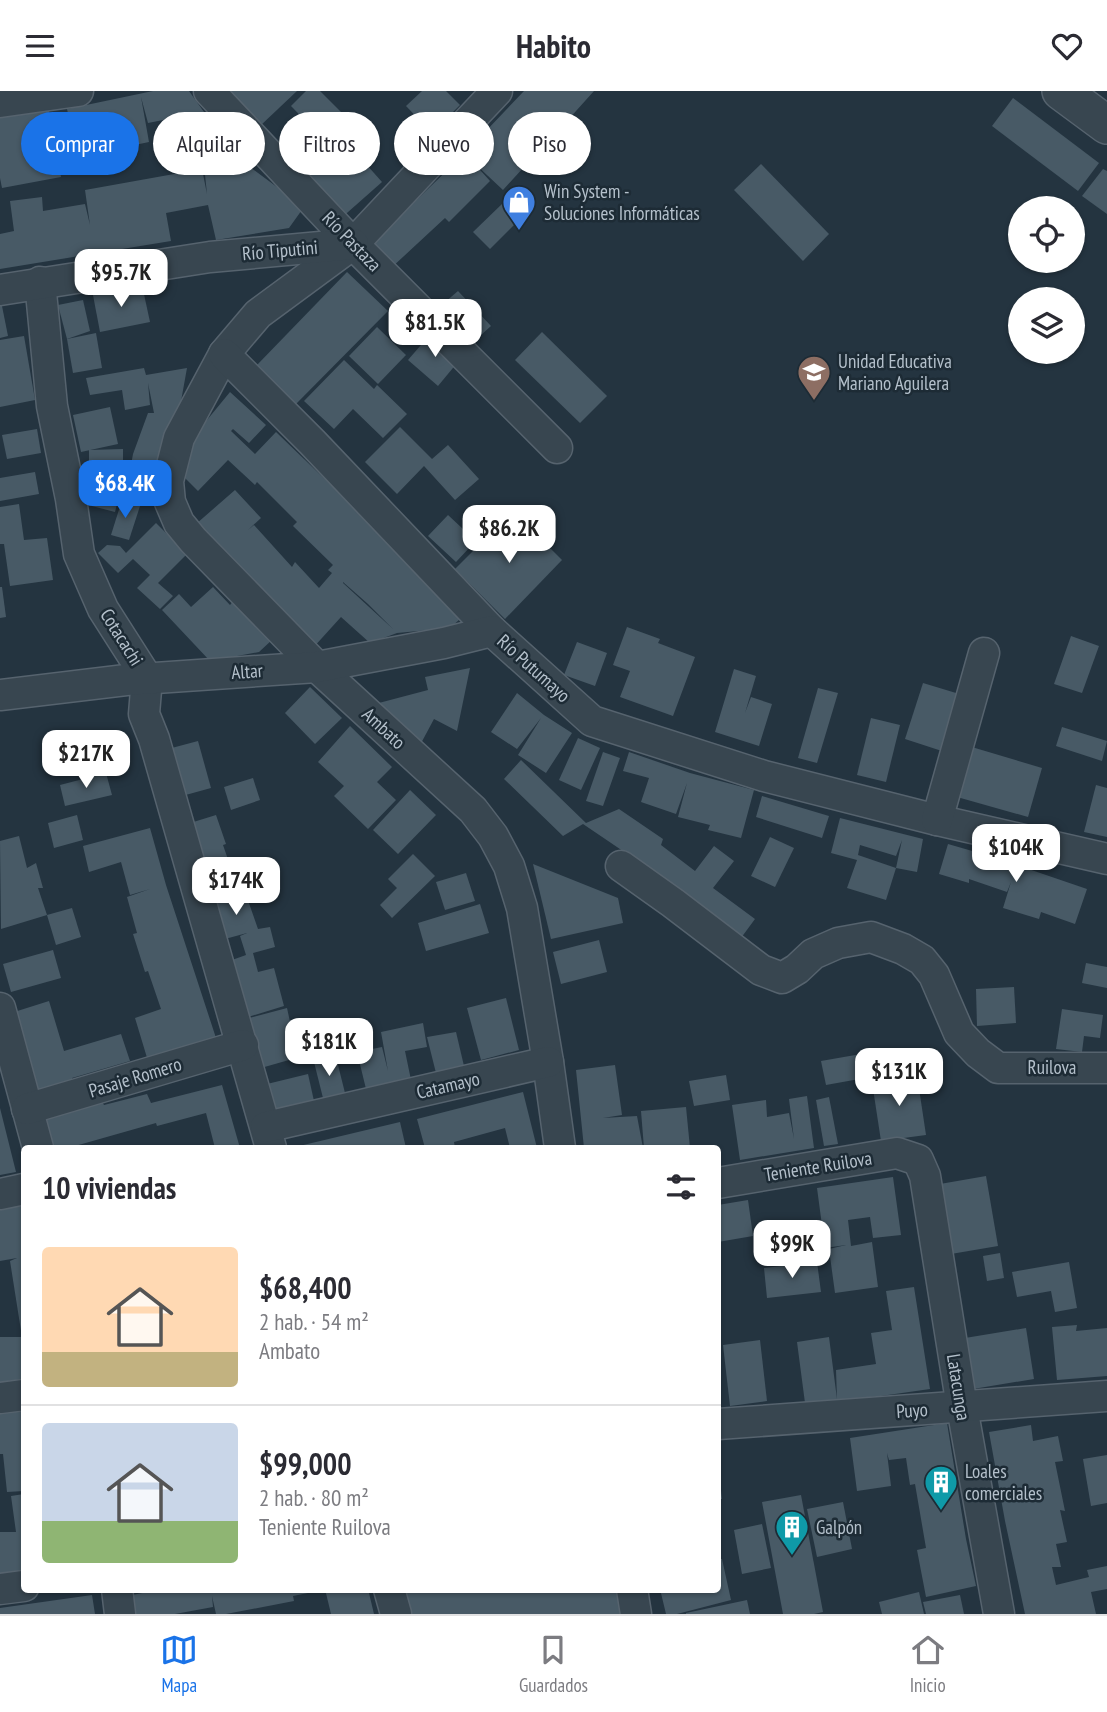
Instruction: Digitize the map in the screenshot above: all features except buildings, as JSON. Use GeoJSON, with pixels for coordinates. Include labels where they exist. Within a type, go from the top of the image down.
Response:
{"type":"FeatureCollection","features":[{"type":"Feature","properties":{"kind":"street"},"geometry":{"type":"LineString","coordinates":[[0,102],[78,91]]}},
{"type":"Feature","properties":{"kind":"street","name":"Río Pastaza"},"geometry":{"type":"LineString","coordinates":[[209,91],[353,244],[556,448]]}},
{"type":"Feature","properties":{"kind":"street"},"geometry":{"type":"LineString","coordinates":[[224,354],[258,313],[353,244],[496,91]]}},
{"type":"Feature","properties":{"kind":"street","name":"Río Tiputini"},"geometry":{"type":"LineString","coordinates":[[0,290],[210,257],[353,244]]}},
{"type":"Feature","properties":{"kind":"street","name":"Cotacachi"},"geometry":{"type":"LineString","coordinates":[[40,282],[52,406],[79,554],[103,609],[147,678],[144,714],[155,739],[269,1137]]}},
{"type":"Feature","properties":{"kind":"street","name":"Río Putumayo"},"geometry":{"type":"LineString","coordinates":[[224,354],[492,631],[592,721],[764,776],[1107,859]]}},
{"type":"Feature","properties":{"kind":"street","name":"Ambato"},"geometry":{"type":"LineString","coordinates":[[224,354],[179,438],[168,481],[170,502],[179,523],[193,540],[317,667],[473,810],[493,836],[509,866],[522,908],[560,1145]]}},
{"type":"Feature","properties":{"kind":"street","name":"Altar"},"geometry":{"type":"LineString","coordinates":[[0,695],[147,678],[317,667],[492,631]]}},
{"type":"Feature","properties":{"kind":"street"},"geometry":{"type":"LineString","coordinates":[[937,820],[984,653]]}},
{"type":"Feature","properties":{"kind":"street","name":"Ruilova"},"geometry":{"type":"LineString","coordinates":[[621,866],[761,970],[782,978],[813,954],[838,943],[871,937],[904,949],[922,960],[934,975],[959,1033],[978,1053],[998,1067],[1107,1068]]}},
{"type":"Feature","properties":{"kind":"street"},"geometry":{"type":"LineString","coordinates":[[0,1010],[37,1145]]}},
{"type":"Feature","properties":{"kind":"street","name":"Pasaje Romero"},"geometry":{"type":"LineString","coordinates":[[27,1109],[243,1045]]}},
{"type":"Feature","properties":{"kind":"street","name":"Catamayo"},"geometry":{"type":"LineString","coordinates":[[269,1137],[548,1062]]}},
{"type":"Feature","properties":{"kind":"street","name":"Teniente Ruilova"},"geometry":{"type":"LineString","coordinates":[[721,1182],[898,1153],[918,1160]]}},
{"type":"Feature","properties":{"kind":"street","name":"Latacunga"},"geometry":{"type":"LineString","coordinates":[[918,1160],[925,1176],[999,1614]]}},
{"type":"Feature","properties":{"kind":"street"},"geometry":{"type":"LineString","coordinates":[[0,1194],[21,1190]]}},
{"type":"Feature","properties":{"kind":"street"},"geometry":{"type":"LineString","coordinates":[[0,1398],[21,1395]]}},
{"type":"Feature","properties":{"kind":"street","name":"Puyo"},"geometry":{"type":"LineString","coordinates":[[721,1424],[1107,1397]]}},
{"type":"Feature","properties":{"kind":"street"},"geometry":{"type":"LineString","coordinates":[[0,1589],[21,1586]]}},
{"type":"Feature","properties":{"kind":"street"},"geometry":{"type":"LineString","coordinates":[[117,1593],[120,1614]]}},
{"type":"Feature","properties":{"kind":"street"},"geometry":{"type":"LineString","coordinates":[[390,1593],[396,1614]]}},
{"type":"Feature","properties":{"kind":"street"},"geometry":{"type":"LineString","coordinates":[[633,1593],[636,1614]]}},
{"type":"Feature","properties":{"kind":"place","name":"Win System - Soluciones Informáticas"},"geometry":{"type":"Point","coordinates":[519,232]}},
{"type":"Feature","properties":{"kind":"place","name":"Unidad Educativa Mariano Aguilera"},"geometry":{"type":"Point","coordinates":[814,402]}},
{"type":"Feature","properties":{"kind":"place","name":"Loales comerciales"},"geometry":{"type":"Point","coordinates":[941,1512]}},
{"type":"Feature","properties":{"kind":"place","name":"Galpón"},"geometry":{"type":"Point","coordinates":[792,1557]}}]}
